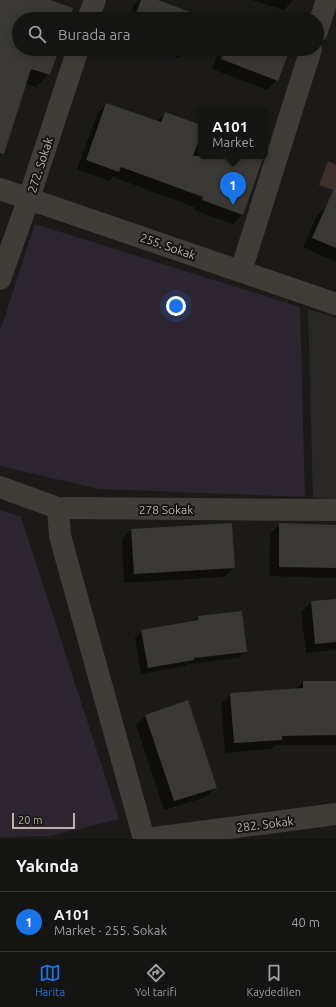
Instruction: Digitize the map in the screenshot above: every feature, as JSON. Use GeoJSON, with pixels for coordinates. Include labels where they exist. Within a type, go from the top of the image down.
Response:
{"type":"FeatureCollection","features":[{"type":"Feature","properties":{"kind":"street"},"geometry":{"type":"LineString","coordinates":[[91,12],[95,0]]}},
{"type":"Feature","properties":{"kind":"street"},"geometry":{"type":"LineString","coordinates":[[323,12],[327,0]]}},
{"type":"Feature","properties":{"kind":"street","name":"272. Sokak"},"geometry":{"type":"LineString","coordinates":[[0,279],[29,198],[76,56]]}},
{"type":"Feature","properties":{"kind":"street"},"geometry":{"type":"LineString","coordinates":[[241,271],[309,56]]}},
{"type":"Feature","properties":{"kind":"street","name":"255. Sokak"},"geometry":{"type":"LineString","coordinates":[[0,189],[336,304]]}},
{"type":"Feature","properties":{"kind":"street","name":"278 Sokak"},"geometry":{"type":"LineString","coordinates":[[0,487],[58,508],[336,510]]}},
{"type":"Feature","properties":{"kind":"street"},"geometry":{"type":"LineString","coordinates":[[58,508],[60,536],[145,839]]}},
{"type":"Feature","properties":{"kind":"street","name":"282. Sokak"},"geometry":{"type":"LineString","coordinates":[[145,839],[336,814]]}},
{"type":"Feature","properties":{"kind":"shaded area"},"geometry":{"type":"Polygon","coordinates":[[[328,161],[336,165],[336,191],[319,185],[328,161]]]}},
{"type":"Feature","properties":{"kind":"shaded area"},"geometry":{"type":"Polygon","coordinates":[[[35,224],[300,307],[305,497],[99,489],[0,466],[0,331],[35,224]]]}},
{"type":"Feature","properties":{"kind":"shaded area"},"geometry":{"type":"Polygon","coordinates":[[[308,309],[336,318],[336,499],[313,498],[308,309]]]}},
{"type":"Feature","properties":{"kind":"shaded area"},"geometry":{"type":"Polygon","coordinates":[[[0,510],[21,517],[119,819],[51,836],[0,837],[0,510]]]}},
{"type":"Feature","properties":{"kind":"building"},"geometry":{"type":"Polygon","coordinates":[[[0,0],[50,0],[73,8],[72,12],[12,12],[12,56],[57,56],[50,75],[31,69],[4,154],[0,153],[0,0]]]}},
{"type":"Feature","properties":{"kind":"building"},"geometry":{"type":"Polygon","coordinates":[[[141,0],[158,0],[190,12],[137,12],[141,0]]]}},
{"type":"Feature","properties":{"kind":"building"},"geometry":{"type":"Polygon","coordinates":[[[222,56],[287,56],[278,81],[221,59],[222,56]]]}},
{"type":"Feature","properties":{"kind":"building"},"geometry":{"type":"Polygon","coordinates":[[[106,103],[161,122],[165,112],[198,124],[198,143],[193,156],[198,156],[198,159],[263,159],[243,215],[202,200],[203,197],[121,167],[119,172],[86,160],[106,103]]]}},
{"type":"Feature","properties":{"kind":"building"},"geometry":{"type":"Polygon","coordinates":[[[336,184],[336,248],[312,238],[336,184]]]}},
{"type":"Feature","properties":{"kind":"building"},"geometry":{"type":"Polygon","coordinates":[[[232,523],[235,568],[134,574],[131,529],[232,523]]]}},
{"type":"Feature","properties":{"kind":"building"},"geometry":{"type":"Polygon","coordinates":[[[279,523],[336,525],[336,568],[279,567],[279,523]]]}},
{"type":"Feature","properties":{"kind":"building"},"geometry":{"type":"Polygon","coordinates":[[[336,599],[336,642],[315,644],[311,601],[336,599]]]}},
{"type":"Feature","properties":{"kind":"building"},"geometry":{"type":"Polygon","coordinates":[[[242,611],[247,652],[194,658],[194,660],[148,668],[141,630],[198,620],[198,616],[242,611]]]}},
{"type":"Feature","properties":{"kind":"building"},"geometry":{"type":"Polygon","coordinates":[[[303,681],[336,681],[336,735],[282,736],[282,740],[234,743],[230,693],[303,688],[303,681]]]}},
{"type":"Feature","properties":{"kind":"building"},"geometry":{"type":"Polygon","coordinates":[[[188,700],[217,788],[174,801],[145,715],[188,700]]]}},
{"type":"Feature","properties":{"kind":"place","name":"A101"},"geometry":{"type":"Point","coordinates":[233,205]}}]}
